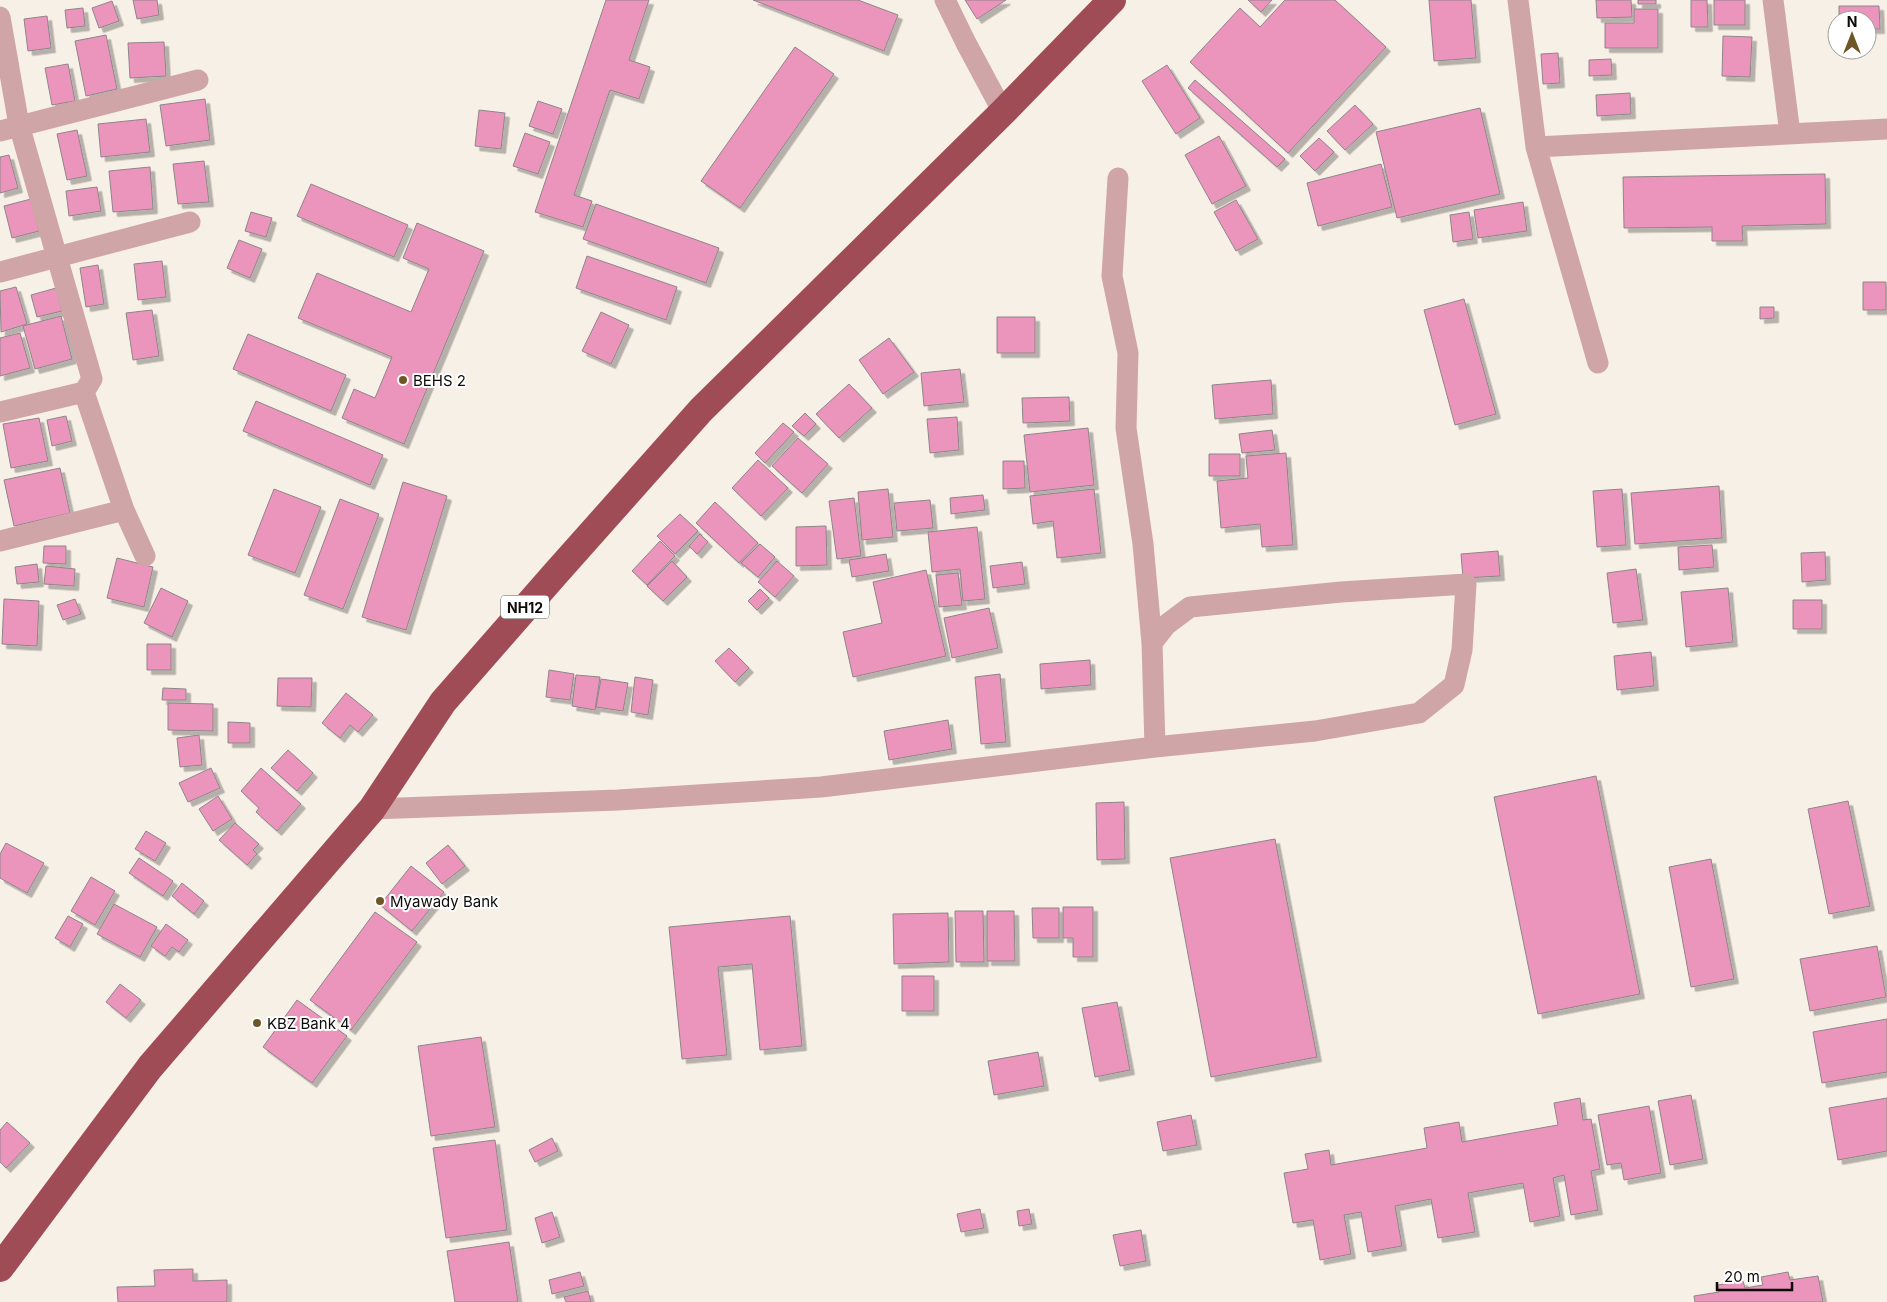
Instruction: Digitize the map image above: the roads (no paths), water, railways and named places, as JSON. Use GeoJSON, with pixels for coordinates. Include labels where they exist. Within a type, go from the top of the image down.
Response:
{"type":"FeatureCollection","features":[{"type":"Feature","properties":{"kind":"highway","name":"NH12"},"geometry":{"type":"LineString","coordinates":[[0,1268],[150,1067],[372,809],[443,702],[701,410],[1002,112],[1112,0]]}},
{"type":"Feature","properties":{"kind":"street"},"geometry":{"type":"LineString","coordinates":[[945,0],[1002,112]]}},
{"type":"Feature","properties":{"kind":"street"},"geometry":{"type":"LineString","coordinates":[[1518,0],[1536,147],[1598,362]]}},
{"type":"Feature","properties":{"kind":"street"},"geometry":{"type":"LineString","coordinates":[[1773,0],[1790,134]]}},
{"type":"Feature","properties":{"kind":"street"},"geometry":{"type":"LineString","coordinates":[[0,17],[10,128],[58,256],[92,379],[84,392],[0,412]]}},
{"type":"Feature","properties":{"kind":"street"},"geometry":{"type":"LineString","coordinates":[[10,128],[198,80]]}},
{"type":"Feature","properties":{"kind":"street"},"geometry":{"type":"LineString","coordinates":[[1536,147],[1887,129]]}},
{"type":"Feature","properties":{"kind":"street"},"geometry":{"type":"LineString","coordinates":[[1118,178],[1112,276],[1128,353],[1126,428],[1143,544],[1152,643],[1155,747]]}},
{"type":"Feature","properties":{"kind":"street"},"geometry":{"type":"LineString","coordinates":[[0,272],[190,222]]}},
{"type":"Feature","properties":{"kind":"street"},"geometry":{"type":"LineString","coordinates":[[84,392],[124,510],[145,556]]}},
{"type":"Feature","properties":{"kind":"street"},"geometry":{"type":"LineString","coordinates":[[0,541],[124,510]]}},
{"type":"Feature","properties":{"kind":"street"},"geometry":{"type":"LineString","coordinates":[[372,809],[618,800],[821,787],[1155,747],[1314,731],[1419,713],[1454,685],[1462,650],[1466,584],[1341,592],[1190,607],[1166,625],[1152,643]]}},
{"type":"Feature","properties":{"kind":"place","name":"BEHS 2"},"geometry":{"type":"Point","coordinates":[403,380]}},
{"type":"Feature","properties":{"kind":"place","name":"Myawady Bank"},"geometry":{"type":"Point","coordinates":[380,901]}},
{"type":"Feature","properties":{"kind":"place","name":"KBZ Bank 4"},"geometry":{"type":"Point","coordinates":[257,1023]}}]}
